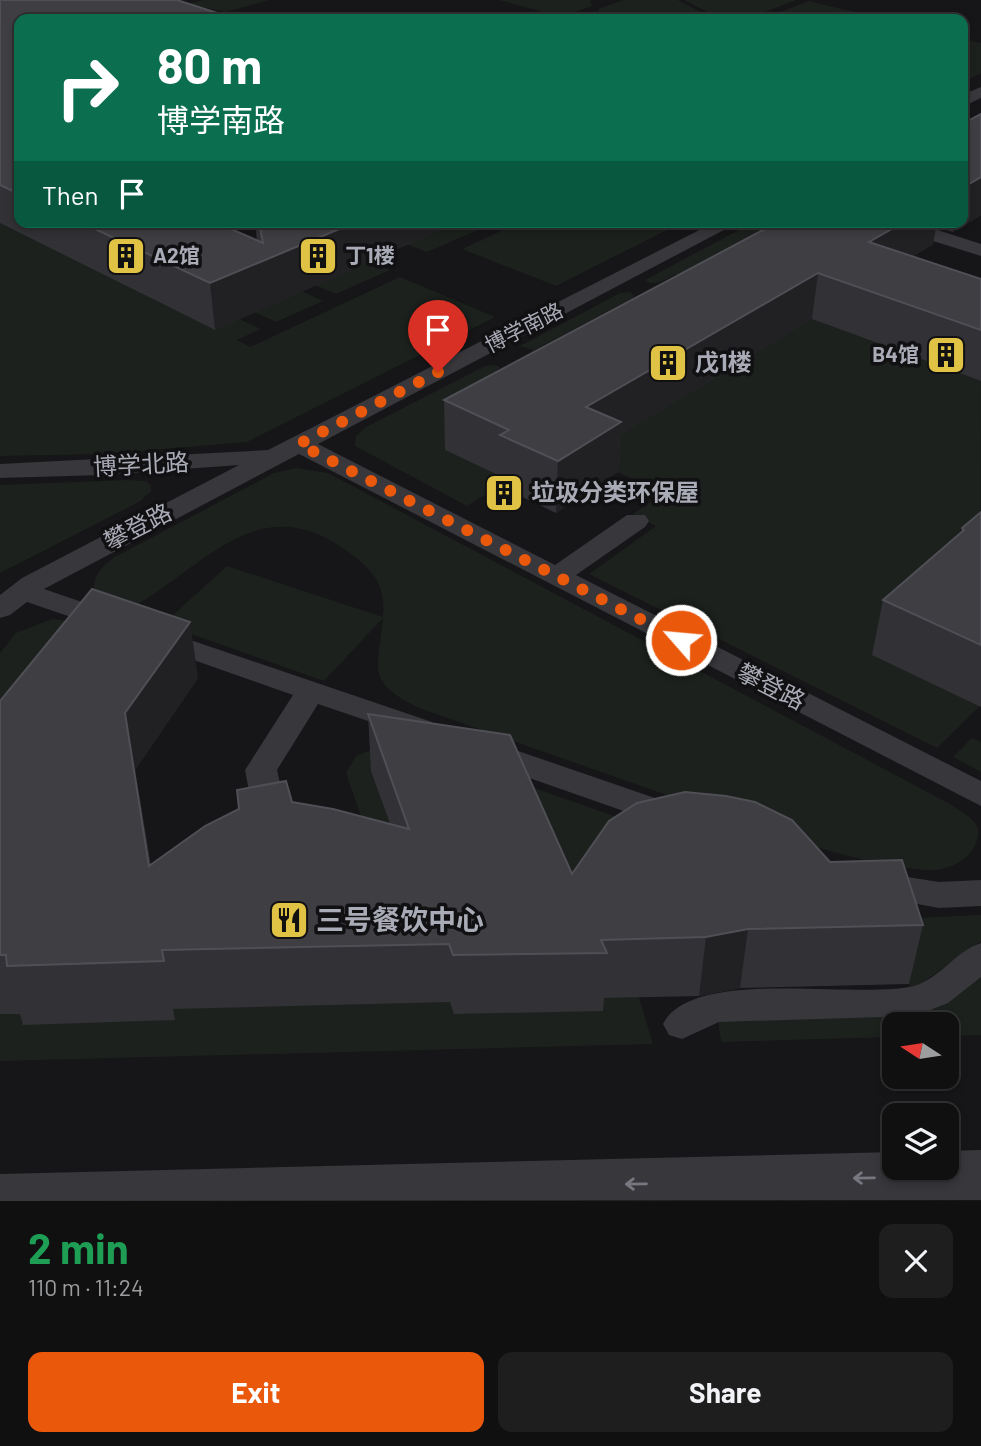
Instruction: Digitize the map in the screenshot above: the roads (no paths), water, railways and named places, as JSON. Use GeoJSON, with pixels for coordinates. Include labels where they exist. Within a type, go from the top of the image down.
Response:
{"type":"FeatureCollection","features":[{"type":"Feature","properties":{"kind":"street"},"geometry":{"type":"LineString","coordinates":[[0,1200],[981,1175]]}},
{"type":"Feature","properties":{"kind":"lane","name":"博学南路"},"geometry":{"type":"LineString","coordinates":[[290,449],[718,228]]}},
{"type":"Feature","properties":{"kind":"lane"},"geometry":{"type":"LineString","coordinates":[[911,228],[981,250]]}},
{"type":"Feature","properties":{"kind":"lane","name":"博学北路"},"geometry":{"type":"LineString","coordinates":[[0,471],[102,468],[290,449]]}},
{"type":"Feature","properties":{"kind":"lane","name":"攀登路"},"geometry":{"type":"LineString","coordinates":[[12,600],[70,562],[290,449],[557,576],[981,794]]}},
{"type":"Feature","properties":{"kind":"lane"},"geometry":{"type":"LineString","coordinates":[[557,576],[636,521]]}},
{"type":"Feature","properties":{"kind":"lane"},"geometry":{"type":"LineString","coordinates":[[12,600],[311,691],[702,826]]}},
{"type":"Feature","properties":{"kind":"lane"},"geometry":{"type":"LineString","coordinates":[[273,828],[261,770],[311,691]]}},
{"type":"Feature","properties":{"kind":"lane"},"geometry":{"type":"LineString","coordinates":[[846,876],[888,888],[939,895],[981,893]]}},
{"type":"Feature","properties":{"kind":"lane"},"geometry":{"type":"LineString","coordinates":[[682,1024],[713,1007],[915,1001],[935,993],[981,957]]}},
{"type":"Feature","properties":{"kind":"place","name":"A2馆"},"geometry":{"type":"Point","coordinates":[126,256]}},
{"type":"Feature","properties":{"kind":"place","name":"丁1楼"},"geometry":{"type":"Point","coordinates":[318,256]}},
{"type":"Feature","properties":{"kind":"place","name":"B4馆"},"geometry":{"type":"Point","coordinates":[946,355]}},
{"type":"Feature","properties":{"kind":"place","name":"戊1楼"},"geometry":{"type":"Point","coordinates":[668,363]}},
{"type":"Feature","properties":{"kind":"place","name":"垃圾分类环保屋"},"geometry":{"type":"Point","coordinates":[504,493]}},
{"type":"Feature","properties":{"kind":"place","name":"三号餐饮中心"},"geometry":{"type":"Point","coordinates":[289,920]}}]}
